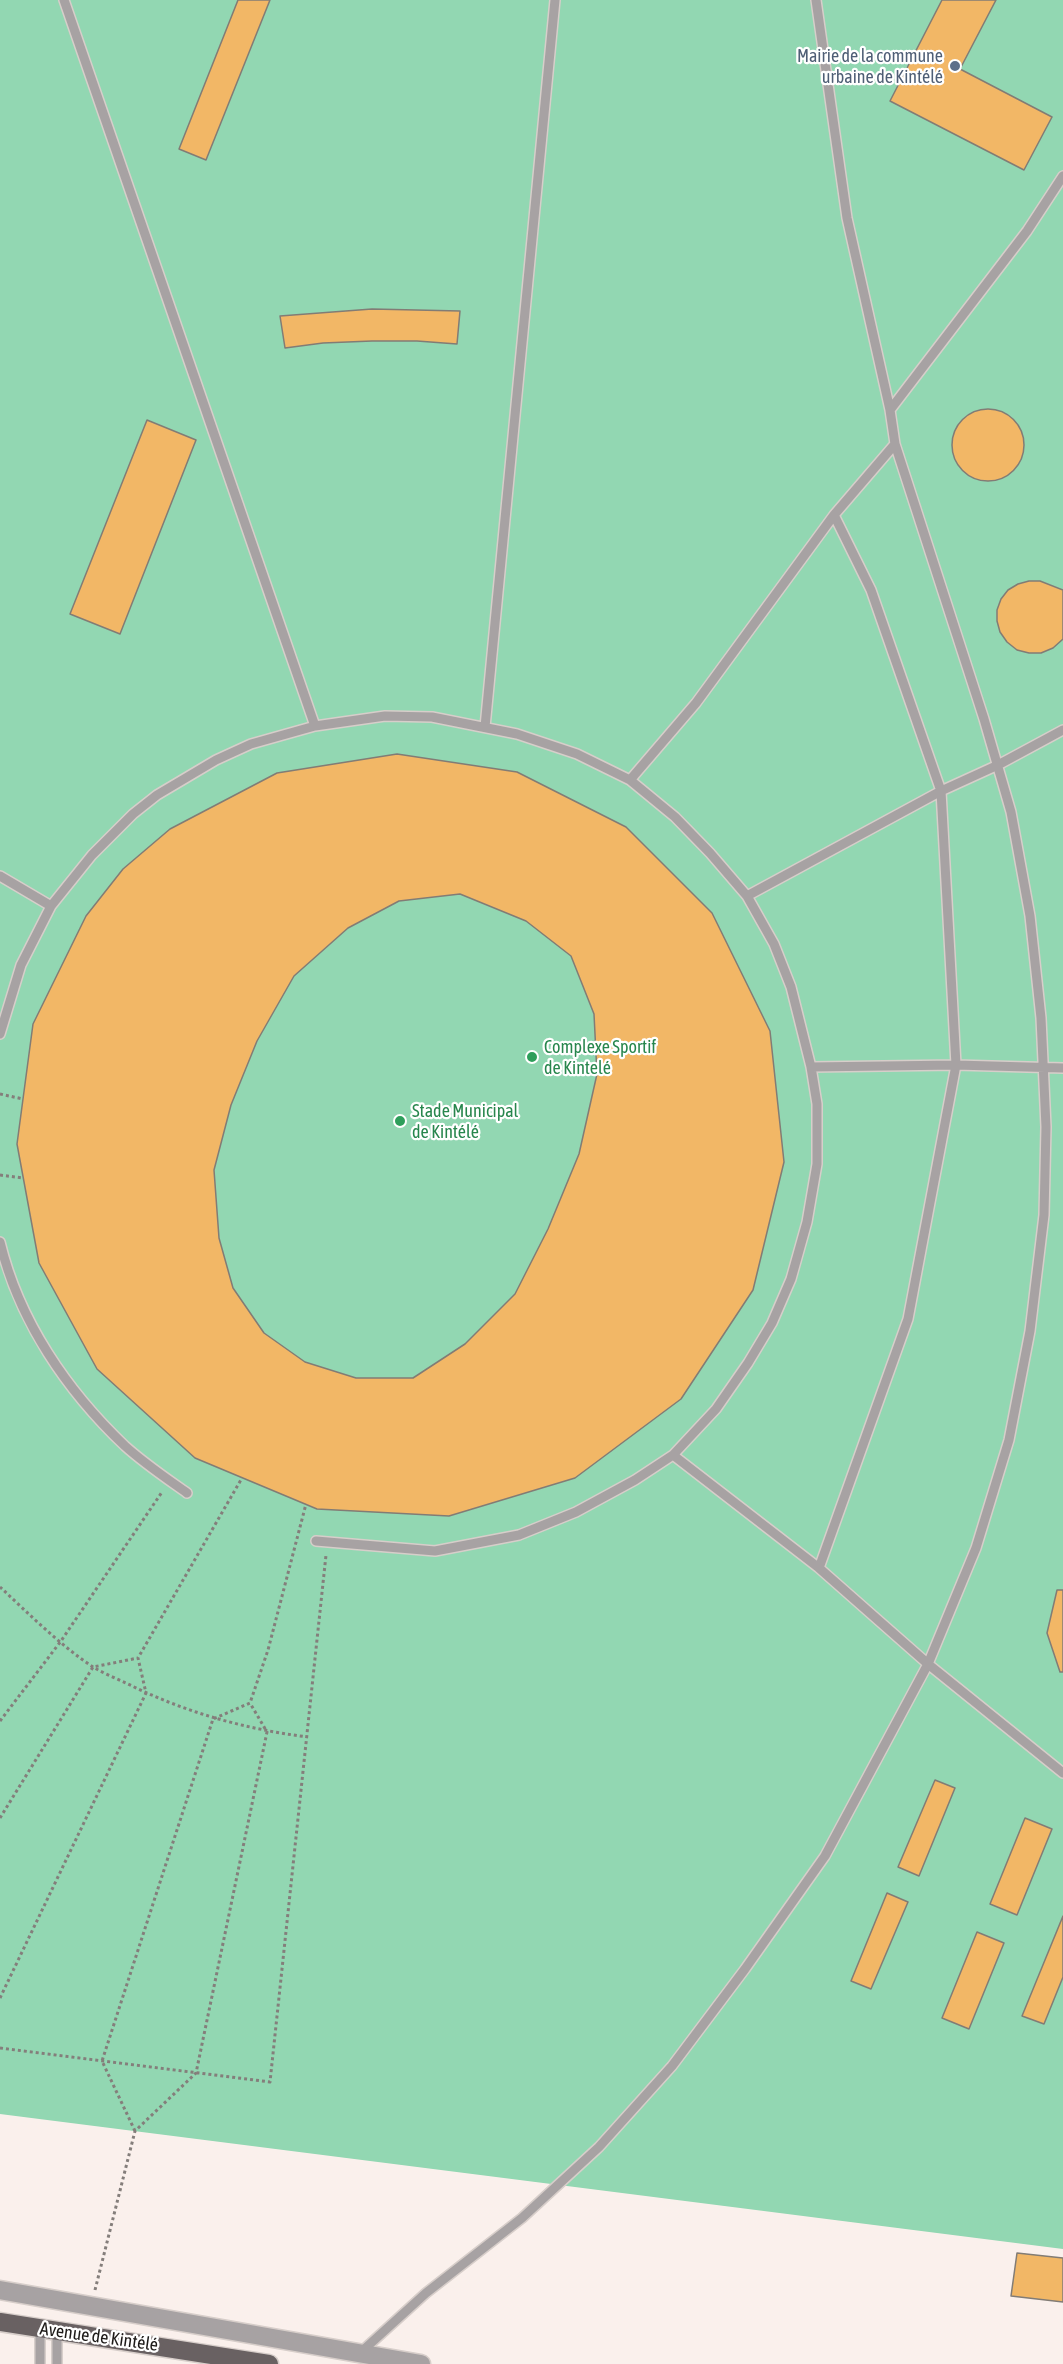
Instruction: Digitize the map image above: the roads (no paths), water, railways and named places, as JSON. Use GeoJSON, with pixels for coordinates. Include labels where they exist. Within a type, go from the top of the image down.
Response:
{"type":"FeatureCollection","features":[{"type":"Feature","properties":{"kind":"main road","name":"Avenue de Kintélé"},"geometry":{"type":"LineString","coordinates":[[0,2322],[122,2339],[214,2359],[269,2364]]}},
{"type":"Feature","properties":{"kind":"street"},"geometry":{"type":"LineString","coordinates":[[0,2290],[421,2364]]}},
{"type":"Feature","properties":{"kind":"lane"},"geometry":{"type":"LineString","coordinates":[[64,0],[315,726]]}},
{"type":"Feature","properties":{"kind":"lane"},"geometry":{"type":"LineString","coordinates":[[485,727],[555,0]]}},
{"type":"Feature","properties":{"kind":"lane"},"geometry":{"type":"LineString","coordinates":[[360,2354],[426,2293],[522,2218],[599,2147],[672,2066],[745,1969],[825,1856],[928,1664],[976,1548],[1009,1440],[1029,1331],[1044,1215],[1046,1127],[1041,1018],[1030,916],[1011,812],[998,765],[895,444],[890,410],[847,218],[816,0]]}},
{"type":"Feature","properties":{"kind":"lane"},"geometry":{"type":"LineString","coordinates":[[890,410],[1027,231],[1063,176]]}},
{"type":"Feature","properties":{"kind":"lane"},"geometry":{"type":"LineString","coordinates":[[630,780],[696,703],[834,515],[895,444]]}},
{"type":"Feature","properties":{"kind":"lane"},"geometry":{"type":"LineString","coordinates":[[819,1568],[908,1319],[956,1065],[941,791],[871,590],[834,515]]}},
{"type":"Feature","properties":{"kind":"lane"},"geometry":{"type":"LineString","coordinates":[[0,1034],[21,964],[51,906],[92,855],[133,814],[157,795],[216,760],[251,744],[315,726],[385,716],[432,717],[545,742],[577,754],[630,780],[675,817],[747,896],[774,944],[791,987],[811,1066],[817,1104],[817,1164],[807,1221],[791,1279],[772,1323],[748,1363],[716,1409],[673,1455],[576,1512],[519,1535],[435,1551],[316,1541]]}},
{"type":"Feature","properties":{"kind":"lane"},"geometry":{"type":"LineString","coordinates":[[747,896],[941,791],[998,765],[1063,730]]}},
{"type":"Feature","properties":{"kind":"lane"},"geometry":{"type":"LineString","coordinates":[[0,876],[51,906]]}},
{"type":"Feature","properties":{"kind":"lane"},"geometry":{"type":"LineString","coordinates":[[811,1066],[956,1065],[1063,1068]]}},
{"type":"Feature","properties":{"kind":"lane"},"geometry":{"type":"LineString","coordinates":[[0,1242],[23,1305],[43,1348],[64,1377],[124,1445],[188,1493]]}},
{"type":"Feature","properties":{"kind":"lane"},"geometry":{"type":"LineString","coordinates":[[673,1455],[819,1568],[928,1664],[1063,1773]]}},
{"type":"Feature","properties":{"kind":"lane"},"geometry":{"type":"LineString","coordinates":[[40,2364],[49,2330]]}},
{"type":"Feature","properties":{"kind":"lane"},"geometry":{"type":"LineString","coordinates":[[49,2330],[57,2364]]}},
{"type":"Feature","properties":{"kind":"place","name":"Mairie de la commune urbaine de Kintélé"},"geometry":{"type":"Point","coordinates":[955,66]}},
{"type":"Feature","properties":{"kind":"place","name":"Complexe Sportif de Kintelé"},"geometry":{"type":"Point","coordinates":[532,1057]}},
{"type":"Feature","properties":{"kind":"place","name":"Stade Municipal de Kintélé"},"geometry":{"type":"Point","coordinates":[400,1121]}}]}
